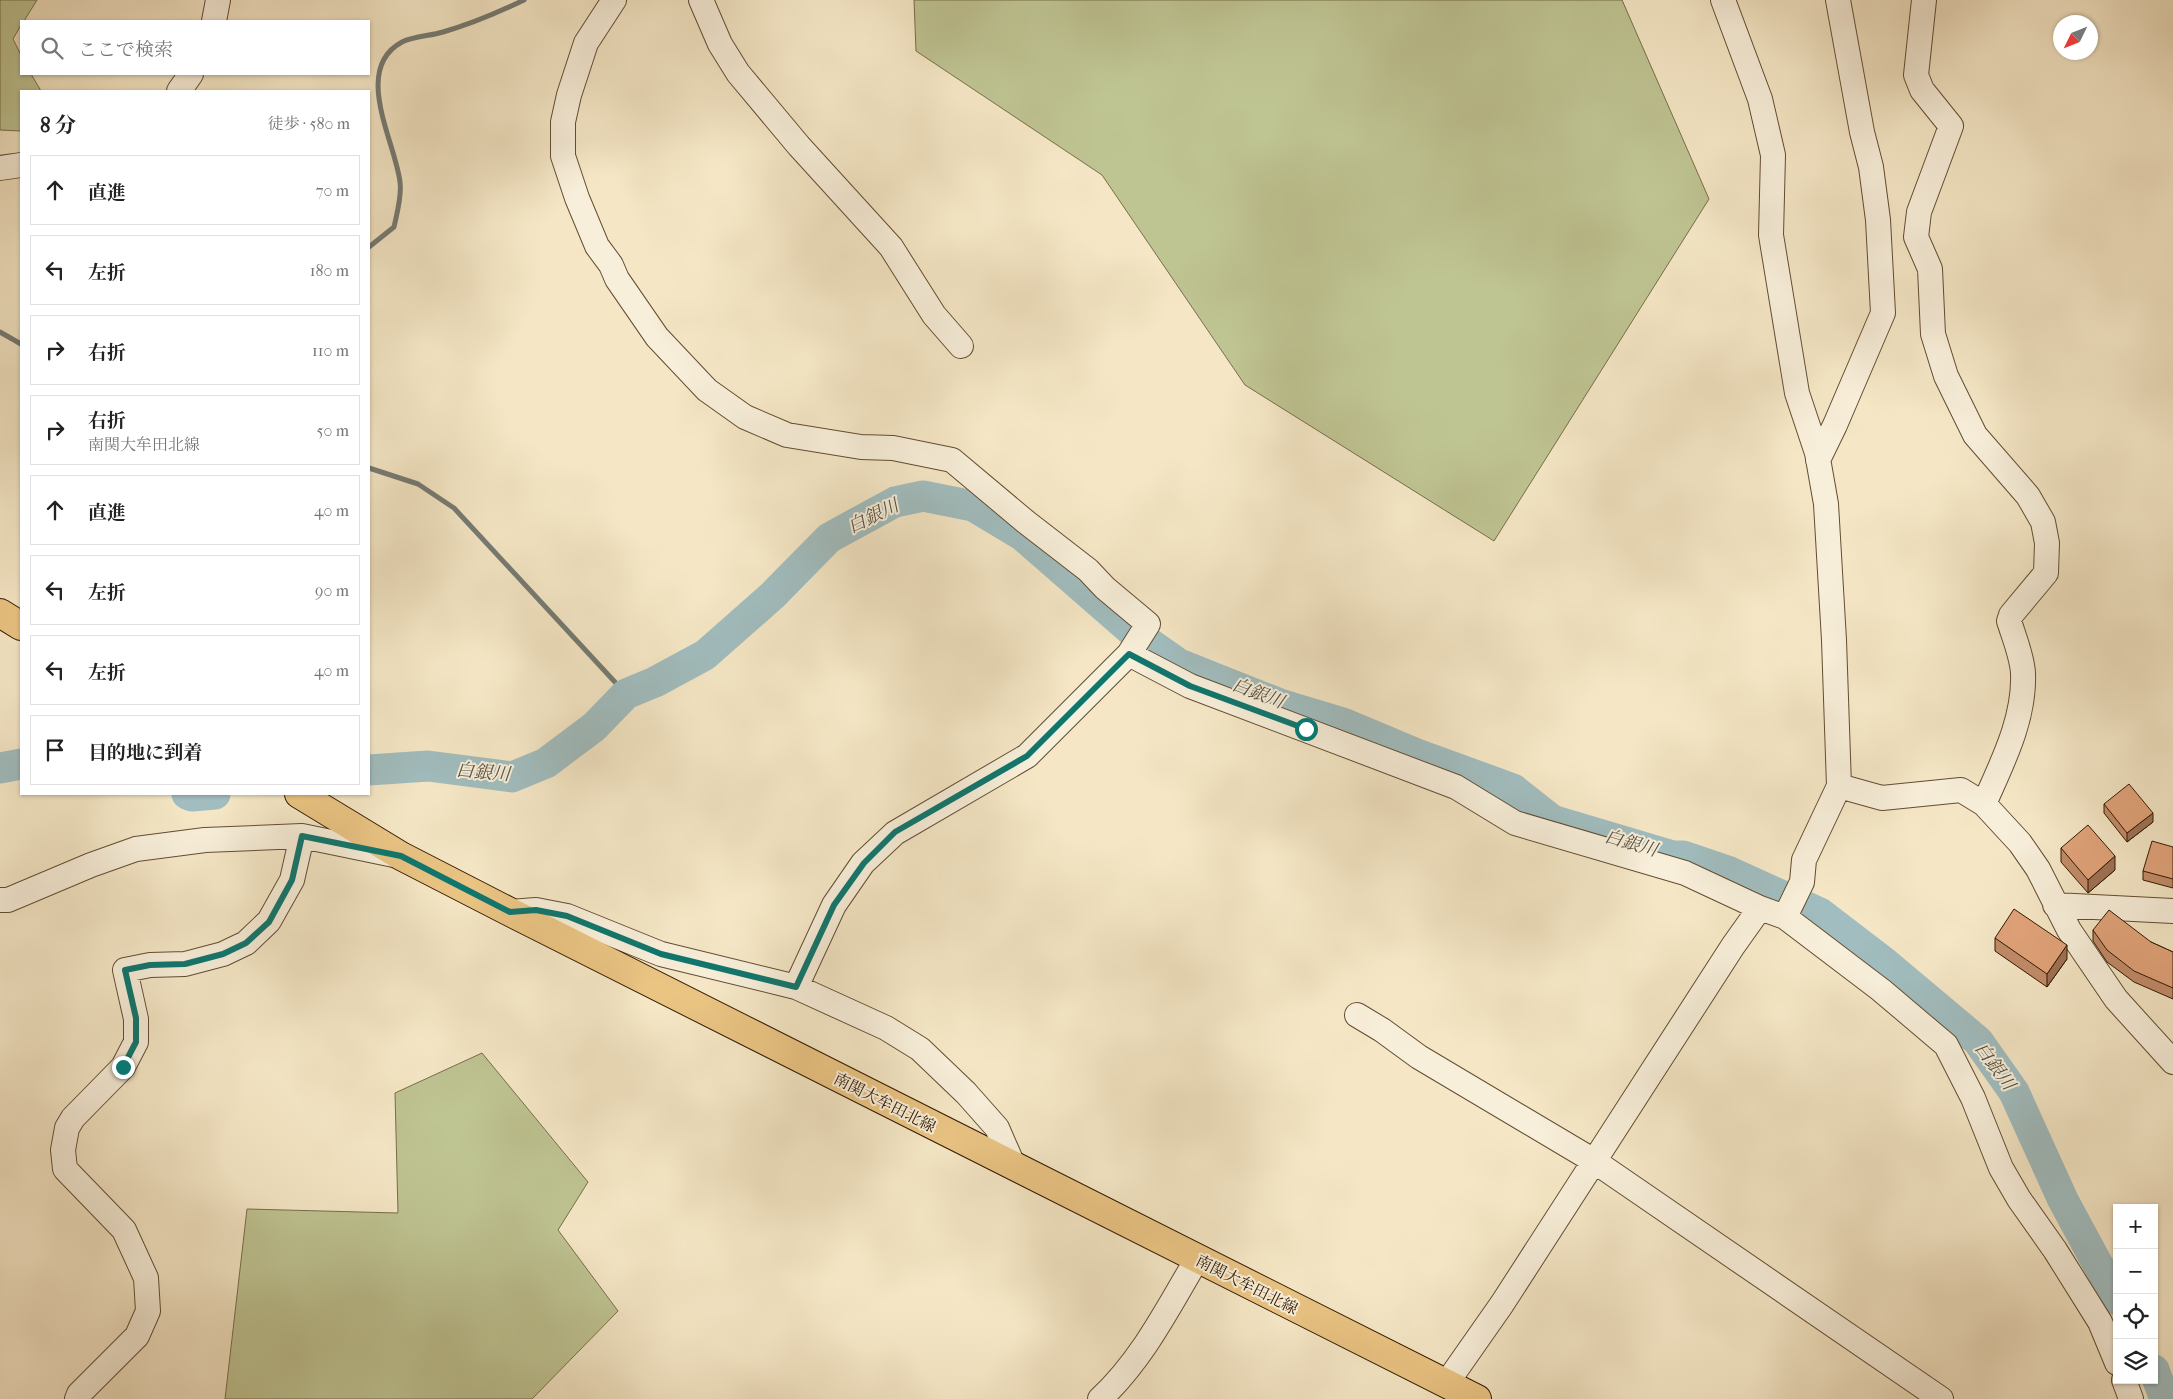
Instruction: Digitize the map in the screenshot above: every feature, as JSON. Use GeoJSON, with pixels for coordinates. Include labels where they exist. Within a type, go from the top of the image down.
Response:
{"type":"FeatureCollection","features":[{"type":"Feature","properties":{"kind":"main road"},"geometry":{"type":"LineString","coordinates":[[0,613],[20,625]]}},
{"type":"Feature","properties":{"kind":"main road","name":"南関大牟田北線"},"geometry":{"type":"LineString","coordinates":[[301,795],[401,856],[510,912],[1477,1399]]}},
{"type":"Feature","properties":{"kind":"street"},"geometry":{"type":"LineString","coordinates":[[214,20],[218,0]]}},
{"type":"Feature","properties":{"kind":"street"},"geometry":{"type":"LineString","coordinates":[[614,0],[586,43],[563,122],[563,156],[577,198],[597,246],[611,265],[617,280],[657,337],[706,390],[745,417],[787,435],[860,446],[893,448],[952,460],[1026,522],[1088,570],[1105,588],[1148,624],[1132,650],[1027,756],[895,832],[864,863],[834,905],[796,987]]}},
{"type":"Feature","properties":{"kind":"street"},"geometry":{"type":"LineString","coordinates":[[701,0],[720,44],[738,73],[799,146],[891,247],[934,315],[961,346]]}},
{"type":"Feature","properties":{"kind":"street"},"geometry":{"type":"LineString","coordinates":[[1723,0],[1760,98],[1772,155],[1771,235],[1797,393],[1818,460],[1826,504],[1834,640],[1839,786],[1804,860],[1802,882],[1785,917]]}},
{"type":"Feature","properties":{"kind":"street"},"geometry":{"type":"LineString","coordinates":[[1818,460],[1836,425],[1883,313],[1878,220],[1871,167],[1862,132],[1838,0]]}},
{"type":"Feature","properties":{"kind":"street"},"geometry":{"type":"LineString","coordinates":[[1924,0],[1916,75],[1922,90],[1951,126],[1919,212],[1916,237],[1930,269],[1933,334],[1946,376],[1975,435],[2028,496],[2043,522],[2047,543],[2046,573],[2011,615],[2009,621],[2023,672],[2022,704],[2011,741],[1984,804]]}},
{"type":"Feature","properties":{"kind":"street"},"geometry":{"type":"LineString","coordinates":[[181,90],[190,75]]}},
{"type":"Feature","properties":{"kind":"street"},"geometry":{"type":"LineString","coordinates":[[0,168],[20,165]]}},
{"type":"Feature","properties":{"kind":"street"},"geometry":{"type":"LineString","coordinates":[[1132,650],[1190,686],[1456,787],[1515,823],[1685,873],[1760,908],[1785,917],[1881,990],[1946,1045],[1973,1098],[2001,1168],[2019,1199],[2055,1250],[2100,1322],[2113,1353]]}},
{"type":"Feature","properties":{"kind":"street"},"geometry":{"type":"LineString","coordinates":[[1839,786],[1882,798],[1961,790],[1984,804],[2020,843],[2038,869],[2069,930],[2116,999],[2173,1062]]}},
{"type":"Feature","properties":{"kind":"street"},"geometry":{"type":"LineString","coordinates":[[0,900],[8,900],[90,865],[136,849],[205,840],[302,836],[401,856]]}},
{"type":"Feature","properties":{"kind":"street"},"geometry":{"type":"LineString","coordinates":[[77,1399],[79,1394],[137,1336],[148,1312],[146,1278],[124,1230],[65,1168],[63,1150],[67,1128],[73,1118],[123,1067],[136,1042],[136,1018],[125,970],[150,965],[185,964],[223,954],[246,943],[269,922],[292,880],[302,836]]}},
{"type":"Feature","properties":{"kind":"street"},"geometry":{"type":"LineString","coordinates":[[2055,905],[2173,911]]}},
{"type":"Feature","properties":{"kind":"street"},"geometry":{"type":"LineString","coordinates":[[1446,1384],[1502,1304],[1733,946],[1760,908]]}},
{"type":"Feature","properties":{"kind":"street"},"geometry":{"type":"LineString","coordinates":[[510,912],[536,910],[567,916],[661,954],[796,987],[886,1028],[920,1049],[966,1093],[997,1128],[1014,1167]]}},
{"type":"Feature","properties":{"kind":"street"},"geometry":{"type":"LineString","coordinates":[[1357,1015],[1382,1030],[1419,1057],[1594,1161],[1940,1399]]}},
{"type":"Feature","properties":{"kind":"street"},"geometry":{"type":"LineString","coordinates":[[1100,1399],[1121,1380],[1170,1307],[1196,1259]]}},
{"type":"Feature","properties":{"kind":"street"},"geometry":{"type":"LineString","coordinates":[[2126,1384],[2132,1399]]}},
{"type":"Feature","properties":{"kind":"green space"},"geometry":{"type":"Polygon","coordinates":[[[0,0],[37,0],[25,20],[20,20],[20,27],[13,39],[20,53],[20,75],[32,75],[40,90],[20,90],[20,131],[0,130],[0,0]]]}},
{"type":"Feature","properties":{"kind":"green space"},"geometry":{"type":"Polygon","coordinates":[[[914,0],[1622,0],[1709,199],[1494,541],[1245,385],[1102,175],[916,51],[914,0]]]}},
{"type":"Feature","properties":{"kind":"green space"},"geometry":{"type":"Polygon","coordinates":[[[482,1053],[588,1182],[558,1230],[618,1311],[532,1399],[225,1399],[247,1209],[398,1213],[395,1093],[482,1053]]]}},
{"type":"Feature","properties":{"kind":"building"},"geometry":{"type":"Polygon","coordinates":[[[2129,784],[2153,813],[2127,833],[2104,804],[2129,784]]]}},
{"type":"Feature","properties":{"kind":"building"},"geometry":{"type":"Polygon","coordinates":[[[2088,825],[2115,856],[2088,880],[2061,848],[2088,825]]]}},
{"type":"Feature","properties":{"kind":"building"},"geometry":{"type":"Polygon","coordinates":[[[2152,841],[2173,847],[2173,879],[2143,871],[2152,841]]]}},
{"type":"Feature","properties":{"kind":"building"},"geometry":{"type":"Polygon","coordinates":[[[2014,909],[2067,945],[2047,974],[1995,938],[2014,909]]]}},
{"type":"Feature","properties":{"kind":"building"},"geometry":{"type":"Polygon","coordinates":[[[2109,910],[2151,942],[2173,952],[2173,988],[2134,971],[2107,950],[2093,930],[2109,910]]]}},
{"type":"Feature","properties":{"kind":"waterway"},"geometry":{"type":"LineString","coordinates":[[370,246],[394,227],[400,193],[397,165],[380,107],[378,87],[380,70],[387,54],[407,40],[464,25],[524,0]]}},
{"type":"Feature","properties":{"kind":"waterway"},"geometry":{"type":"LineString","coordinates":[[0,332],[20,343]]}},
{"type":"Feature","properties":{"kind":"waterway"},"geometry":{"type":"LineString","coordinates":[[370,468],[418,484],[454,508],[626,694]]}},
{"type":"Feature","properties":{"kind":"waterway","name":"白銀川"},"geometry":{"type":"LineString","coordinates":[[370,770],[428,766],[512,777],[546,763],[594,727],[626,694],[655,682],[705,655],[773,595],[829,538],[895,502],[923,496],[973,506],[1023,536],[1132,631],[1179,664],[1280,704],[1343,723],[1417,754],[1513,789],[1552,820],[1673,856],[1683,856],[1730,872],[1820,913],[1884,962],[1978,1041],[2014,1092],[2063,1200],[2114,1294]]}},
{"type":"Feature","properties":{"kind":"waterway","name":"白銀川"},"geometry":{"type":"LineString","coordinates":[[0,768],[20,764]]}},
{"type":"Feature","properties":{"kind":"waterway","name":"白銀川"},"geometry":{"type":"LineString","coordinates":[[190,795],[204,795]]}},
{"type":"Feature","properties":{"kind":"waterway","name":"白銀川"},"geometry":{"type":"LineString","coordinates":[[2158,1381],[2165,1399]]}},
{"type":"Feature","properties":{"kind":"route"},"geometry":{"type":"LineString","coordinates":[[123,1067],[136,1042],[136,1018],[125,970],[150,965],[185,964],[223,954],[246,943],[269,922],[292,880],[302,836],[401,856],[510,912],[536,910],[567,916],[661,954],[796,987],[834,905],[864,863],[895,832],[1027,756],[1129,654],[1190,686],[1306,729]]}}]}
